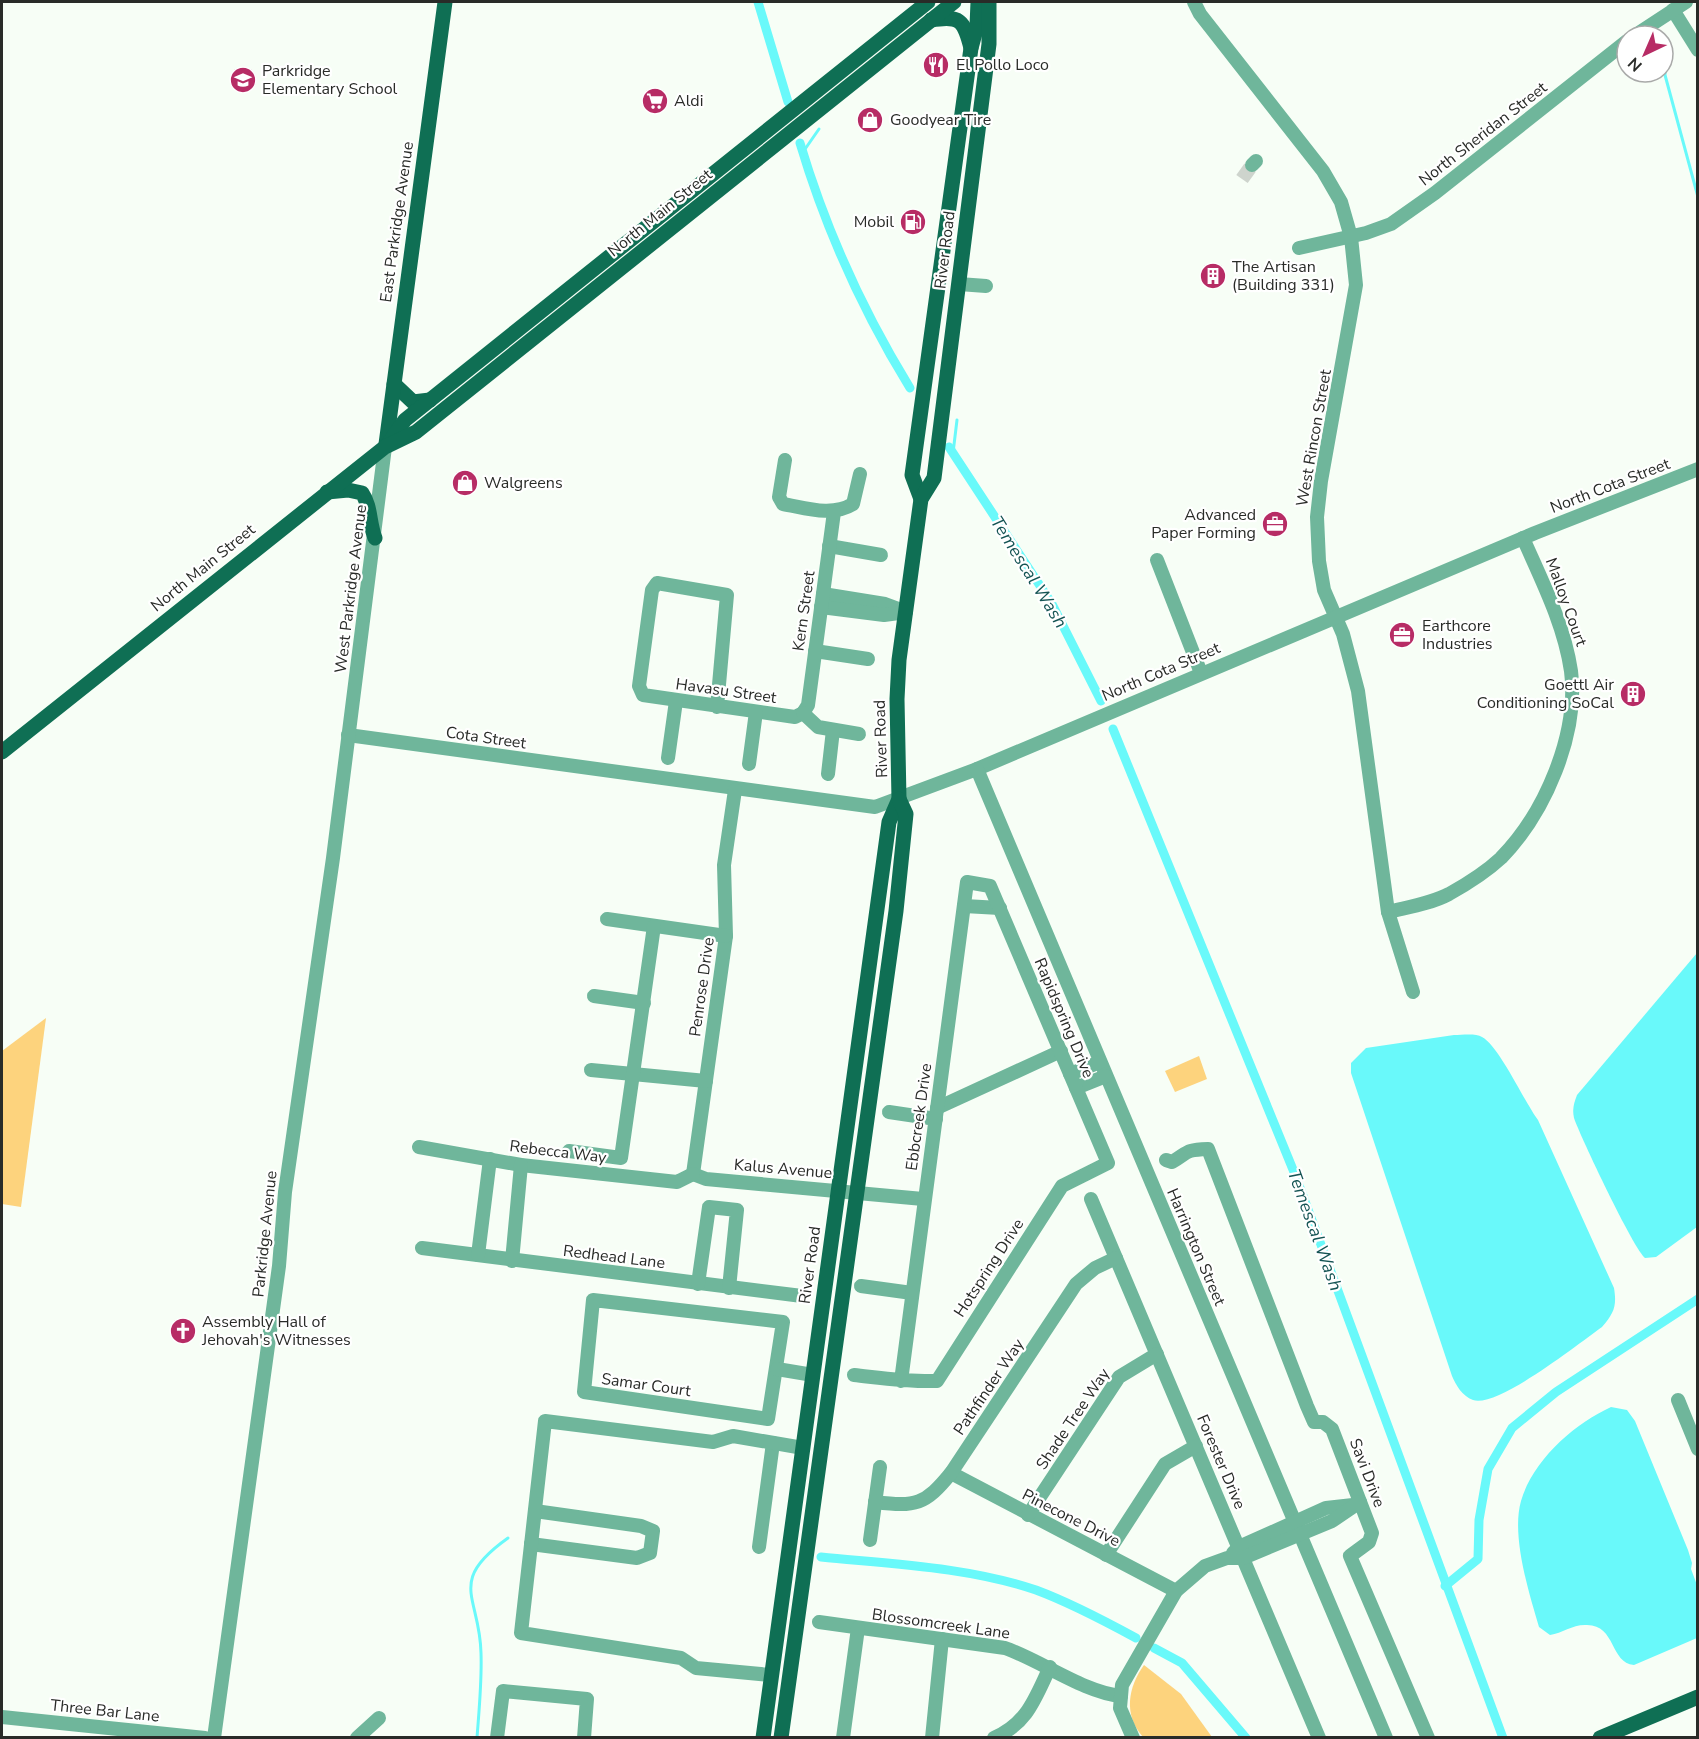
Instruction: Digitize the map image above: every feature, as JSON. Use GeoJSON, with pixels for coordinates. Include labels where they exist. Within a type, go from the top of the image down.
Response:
{"type":"FeatureCollection","features":[{"type":"Feature","properties":{"kind":"main road","name":"East Parkridge Avenue"},"geometry":{"type":"LineString","coordinates":[[385,447],[445,2]]}},
{"type":"Feature","properties":{"kind":"main road","name":"North Main Street"},"geometry":{"type":"LineString","coordinates":[[385,447],[405,421],[430,400],[928,2]]}},
{"type":"Feature","properties":{"kind":"main road","name":"North Main Street"},"geometry":{"type":"LineString","coordinates":[[2,752],[385,447],[417,432],[954,2]]}},
{"type":"Feature","properties":{"kind":"main road","name":"River Road"},"geometry":{"type":"LineString","coordinates":[[921,499],[912,474],[971,48],[977,26],[978,2]]}},
{"type":"Feature","properties":{"kind":"main road","name":"River Road"},"geometry":{"type":"LineString","coordinates":[[782,1737],[896,911],[906,814],[899,799],[897,699],[921,499],[934,478],[989,44],[988,2]]}},
{"type":"Feature","properties":{"kind":"main road"},"geometry":{"type":"LineString","coordinates":[[989,44],[999,2]]}},
{"type":"Feature","properties":{"kind":"main road"},"geometry":{"type":"LineString","coordinates":[[928,21],[951,17],[960,21],[966,28],[971,48]]}},
{"type":"Feature","properties":{"kind":"main road"},"geometry":{"type":"LineString","coordinates":[[955,171],[961,192],[950,280],[953,285],[959,284]]}},
{"type":"Feature","properties":{"kind":"main road"},"geometry":{"type":"LineString","coordinates":[[937,306],[942,322],[940,353],[948,361]]}},
{"type":"Feature","properties":{"kind":"main road"},"geometry":{"type":"LineString","coordinates":[[394,384],[412,402],[430,400]]}},
{"type":"Feature","properties":{"kind":"main road"},"geometry":{"type":"LineString","coordinates":[[327,492],[348,490],[362,494],[368,502],[368,522],[375,538]]}},
{"type":"Feature","properties":{"kind":"main road","name":"River Road"},"geometry":{"type":"LineString","coordinates":[[763,1737],[889,822],[899,799]]}},
{"type":"Feature","properties":{"kind":"main road"},"geometry":{"type":"LineString","coordinates":[[1600,1737],[1698,1697]]}},
{"type":"Feature","properties":{"kind":"street","name":"West Rincon Street"},"geometry":{"type":"LineString","coordinates":[[1194,2],[1200,14],[1323,171],[1341,202],[1351,237],[1355,296],[1317,517],[1320,570],[1324,590],[1343,634],[1359,691],[1388,912],[1413,992]]}},
{"type":"Feature","properties":{"kind":"street"},"geometry":{"type":"LineString","coordinates":[[1652,24],[1686,2]]}},
{"type":"Feature","properties":{"kind":"street"},"geometry":{"type":"LineString","coordinates":[[1673,10],[1698,50]]}},
{"type":"Feature","properties":{"kind":"street","name":"North Sheridan Street"},"geometry":{"type":"LineString","coordinates":[[1299,248],[1351,237],[1391,224],[1421,204],[1615,50]]}},
{"type":"Feature","properties":{"kind":"street"},"geometry":{"type":"LineString","coordinates":[[959,284],[986,286]]}},
{"type":"Feature","properties":{"kind":"street","name":"West Parkridge Avenue"},"geometry":{"type":"LineString","coordinates":[[348,735],[385,447]]}},
{"type":"Feature","properties":{"kind":"street"},"geometry":{"type":"LineString","coordinates":[[785,460],[779,497],[783,504],[834,512],[853,504],[860,474]]}},
{"type":"Feature","properties":{"kind":"street","name":"North Cota Street"},"geometry":{"type":"LineString","coordinates":[[620,774],[875,807],[977,769],[1523,538],[1698,468]]}},
{"type":"Feature","properties":{"kind":"street","name":"Kern Street"},"geometry":{"type":"LineString","coordinates":[[803,713],[807,705],[834,512]]}},
{"type":"Feature","properties":{"kind":"street","name":"Malloy Court"},"geometry":{"type":"LineString","coordinates":[[1388,912],[1447,895],[1501,858],[1540,801],[1562,756],[1571,707],[1571,673],[1567,650],[1523,538]]}},
{"type":"Feature","properties":{"kind":"street"},"geometry":{"type":"LineString","coordinates":[[829,546],[881,555]]}},
{"type":"Feature","properties":{"kind":"street"},"geometry":{"type":"LineString","coordinates":[[1157,560],[1201,673]]}},
{"type":"Feature","properties":{"kind":"street","name":"Havasu Street"},"geometry":{"type":"LineString","coordinates":[[717,707],[727,595],[657,583],[652,590],[639,686],[643,695],[717,707],[795,717],[803,713]]}},
{"type":"Feature","properties":{"kind":"street"},"geometry":{"type":"LineString","coordinates":[[822,601],[885,604],[906,612]]}},
{"type":"Feature","properties":{"kind":"street"},"geometry":{"type":"LineString","coordinates":[[815,651],[868,659]]}},
{"type":"Feature","properties":{"kind":"street"},"geometry":{"type":"LineString","coordinates":[[668,758],[676,701]]}},
{"type":"Feature","properties":{"kind":"street"},"geometry":{"type":"LineString","coordinates":[[749,764],[756,712]]}},
{"type":"Feature","properties":{"kind":"street"},"geometry":{"type":"LineString","coordinates":[[803,713],[818,727],[859,734]]}},
{"type":"Feature","properties":{"kind":"street"},"geometry":{"type":"LineString","coordinates":[[828,774],[833,730]]}},
{"type":"Feature","properties":{"kind":"street","name":"Cota Street"},"geometry":{"type":"LineString","coordinates":[[348,735],[620,774]]}},
{"type":"Feature","properties":{"kind":"street","name":"Parkridge Avenue"},"geometry":{"type":"LineString","coordinates":[[214,1737],[279,1266],[285,1192],[333,858],[348,735]]}},
{"type":"Feature","properties":{"kind":"street","name":"Harrington Street"},"geometry":{"type":"LineString","coordinates":[[977,769],[1386,1737]]}},
{"type":"Feature","properties":{"kind":"street","name":"Penrose Drive"},"geometry":{"type":"LineString","coordinates":[[693,1174],[726,936],[724,866],[735,790]]}},
{"type":"Feature","properties":{"kind":"street","name":"Ebbcreek Drive"},"geometry":{"type":"LineString","coordinates":[[901,1381],[923,1199],[937,1113],[967,882],[990,886]]}},
{"type":"Feature","properties":{"kind":"street","name":"Rapidspring Drive"},"geometry":{"type":"LineString","coordinates":[[990,886],[1108,1163]]}},
{"type":"Feature","properties":{"kind":"street"},"geometry":{"type":"LineString","coordinates":[[964,906],[1000,908]]}},
{"type":"Feature","properties":{"kind":"street"},"geometry":{"type":"LineString","coordinates":[[607,919],[726,936]]}},
{"type":"Feature","properties":{"kind":"street"},"geometry":{"type":"LineString","coordinates":[[569,1151],[621,1158],[654,926]]}},
{"type":"Feature","properties":{"kind":"street"},"geometry":{"type":"LineString","coordinates":[[594,996],[644,1003]]}},
{"type":"Feature","properties":{"kind":"street"},"geometry":{"type":"LineString","coordinates":[[889,1112],[937,1113],[1060,1052]]}},
{"type":"Feature","properties":{"kind":"street"},"geometry":{"type":"LineString","coordinates":[[1070,1074],[1100,1062]]}},
{"type":"Feature","properties":{"kind":"street"},"geometry":{"type":"LineString","coordinates":[[591,1070],[706,1081]]}},
{"type":"Feature","properties":{"kind":"street"},"geometry":{"type":"LineString","coordinates":[[1076,1088],[1106,1076]]}},
{"type":"Feature","properties":{"kind":"street","name":"Rebecca Way"},"geometry":{"type":"LineString","coordinates":[[419,1147],[521,1165],[677,1182],[693,1174]]}},
{"type":"Feature","properties":{"kind":"street","name":"Savi Drive"},"geometry":{"type":"LineString","coordinates":[[1146,1169],[1166,1160],[1169,1155],[1180,1155],[1193,1149],[1208,1149],[1307,1406],[1314,1422],[1323,1422],[1332,1429],[1358,1504],[1372,1533],[1369,1542],[1350,1556],[1428,1737]]}},
{"type":"Feature","properties":{"kind":"street"},"geometry":{"type":"LineString","coordinates":[[478,1255],[490,1159]]}},
{"type":"Feature","properties":{"kind":"street","name":"Hotspring Drive"},"geometry":{"type":"LineString","coordinates":[[901,1381],[937,1381],[1062,1186],[1108,1163]]}},
{"type":"Feature","properties":{"kind":"street"},"geometry":{"type":"LineString","coordinates":[[512,1261],[521,1165]]}},
{"type":"Feature","properties":{"kind":"street","name":"Kalus Avenue"},"geometry":{"type":"LineString","coordinates":[[693,1174],[706,1179],[857,1191],[923,1199]]}},
{"type":"Feature","properties":{"kind":"street","name":"Forester Drive"},"geometry":{"type":"LineString","coordinates":[[1091,1199],[1319,1737]]}},
{"type":"Feature","properties":{"kind":"street"},"geometry":{"type":"LineString","coordinates":[[698,1284],[709,1207],[737,1210],[729,1288]]}},
{"type":"Feature","properties":{"kind":"street","name":"Redhead Lane"},"geometry":{"type":"LineString","coordinates":[[422,1248],[802,1296]]}},
{"type":"Feature","properties":{"kind":"street","name":"Pathfinder Way"},"geometry":{"type":"LineString","coordinates":[[875,1502],[901,1505],[931,1498],[951,1473],[1076,1284],[1095,1268],[1116,1258]]}},
{"type":"Feature","properties":{"kind":"street"},"geometry":{"type":"LineString","coordinates":[[861,1286],[912,1293]]}},
{"type":"Feature","properties":{"kind":"street","name":"Samar Court"},"geometry":{"type":"LineString","coordinates":[[593,1300],[783,1322],[777,1370],[768,1419],[584,1392],[593,1300]]}},
{"type":"Feature","properties":{"kind":"street","name":"Shade Tree Way"},"geometry":{"type":"LineString","coordinates":[[1028,1515],[1119,1377],[1157,1354]]}},
{"type":"Feature","properties":{"kind":"street"},"geometry":{"type":"LineString","coordinates":[[777,1370],[813,1375]]}},
{"type":"Feature","properties":{"kind":"street"},"geometry":{"type":"LineString","coordinates":[[854,1375],[901,1381]]}},
{"type":"Feature","properties":{"kind":"street"},"geometry":{"type":"LineString","coordinates":[[1678,1400],[1698,1449]]}},
{"type":"Feature","properties":{"kind":"street"},"geometry":{"type":"LineString","coordinates":[[771,1675],[696,1668],[681,1658],[520,1633],[545,1421],[713,1442],[733,1436],[803,1448]]}},
{"type":"Feature","properties":{"kind":"street"},"geometry":{"type":"LineString","coordinates":[[759,1547],[773,1443]]}},
{"type":"Feature","properties":{"kind":"street"},"geometry":{"type":"LineString","coordinates":[[1106,1555],[1165,1464],[1196,1446]]}},
{"type":"Feature","properties":{"kind":"street"},"geometry":{"type":"LineString","coordinates":[[870,1540],[880,1467]]}},
{"type":"Feature","properties":{"kind":"street","name":"Pinecone Drive"},"geometry":{"type":"LineString","coordinates":[[951,1473],[1176,1591]]}},
{"type":"Feature","properties":{"kind":"street"},"geometry":{"type":"LineString","coordinates":[[1133,1737],[1120,1708],[1122,1685],[1176,1591],[1205,1566],[1297,1529],[1326,1508],[1358,1504]]}},
{"type":"Feature","properties":{"kind":"street"},"geometry":{"type":"LineString","coordinates":[[531,1544],[637,1558],[650,1552],[653,1531],[641,1526],[535,1511]]}},
{"type":"Feature","properties":{"kind":"street","name":"Blossomcreek Lane"},"geometry":{"type":"LineString","coordinates":[[819,1622],[1005,1648],[1097,1690],[1121,1696]]}},
{"type":"Feature","properties":{"kind":"street"},"geometry":{"type":"LineString","coordinates":[[843,1737],[858,1628]]}},
{"type":"Feature","properties":{"kind":"street"},"geometry":{"type":"LineString","coordinates":[[932,1737],[942,1640]]}},
{"type":"Feature","properties":{"kind":"street"},"geometry":{"type":"LineString","coordinates":[[994,1737],[1025,1718],[1050,1667]]}},
{"type":"Feature","properties":{"kind":"street"},"geometry":{"type":"LineString","coordinates":[[497,1737],[503,1691],[587,1699],[584,1737]]}},
{"type":"Feature","properties":{"kind":"street","name":"Three Bar Lane"},"geometry":{"type":"LineString","coordinates":[[2,1717],[205,1737]]}},
{"type":"Feature","properties":{"kind":"street"},"geometry":{"type":"LineString","coordinates":[[357,1737],[379,1718]]}},
{"type":"Feature","properties":{"kind":"shaded area"},"geometry":{"type":"Polygon","coordinates":[[[46,1018],[21,1207],[2,1204],[2,1051],[46,1018]]]}},
{"type":"Feature","properties":{"kind":"shaded area"},"geometry":{"type":"Polygon","coordinates":[[[1199,1056],[1207,1079],[1175,1092],[1165,1071],[1199,1056]]]}},
{"type":"Feature","properties":{"kind":"shaded area"},"geometry":{"type":"Polygon","coordinates":[[[1144,1665],[1181,1694],[1212,1737],[1143,1737],[1132,1720],[1130,1701],[1134,1682],[1144,1665]]]}},
{"type":"Feature","properties":{"kind":"water"},"geometry":{"type":"Polygon","coordinates":[[[1697,953],[1697,1227],[1656,1257],[1645,1258],[1619,1215],[1596,1168],[1574,1118],[1574,1106],[1577,1095],[1697,953]]]}},
{"type":"Feature","properties":{"kind":"water"},"geometry":{"type":"Polygon","coordinates":[[[1454,1035],[1482,1037],[1489,1042],[1503,1062],[1538,1120],[1615,1294],[1614,1309],[1602,1327],[1538,1373],[1485,1400],[1473,1400],[1466,1396],[1452,1376],[1351,1073],[1351,1063],[1366,1048],[1454,1035]]]}},
{"type":"Feature","properties":{"kind":"water"},"geometry":{"type":"Polygon","coordinates":[[[1611,1407],[1627,1410],[1635,1421],[1688,1550],[1692,1563],[1691,1569],[1697,1585],[1697,1638],[1634,1665],[1626,1663],[1621,1658],[1608,1637],[1596,1627],[1577,1626],[1550,1635],[1539,1627],[1522,1564],[1518,1531],[1521,1501],[1535,1471],[1569,1433],[1611,1407]]]}},
{"type":"Feature","properties":{"kind":"waterway","name":"Temescal Wash"},"geometry":{"type":"LineString","coordinates":[[758,2],[788,102]]}},
{"type":"Feature","properties":{"kind":"waterway"},"geometry":{"type":"LineString","coordinates":[[1667,84],[1698,197]]}},
{"type":"Feature","properties":{"kind":"waterway"},"geometry":{"type":"LineString","coordinates":[[803,152],[819,129]]}},
{"type":"Feature","properties":{"kind":"waterway","name":"Temescal Wash"},"geometry":{"type":"LineString","coordinates":[[800,143],[821,207],[847,269],[876,329],[910,388]]}},
{"type":"Feature","properties":{"kind":"waterway"},"geometry":{"type":"LineString","coordinates":[[953,453],[957,420]]}},
{"type":"Feature","properties":{"kind":"waterway","name":"Temescal Wash"},"geometry":{"type":"LineString","coordinates":[[949,447],[1052,604],[1101,701]]}},
{"type":"Feature","properties":{"kind":"waterway","name":"Temescal Wash"},"geometry":{"type":"LineString","coordinates":[[1113,729],[1296,1177],[1503,1738]]}},
{"type":"Feature","properties":{"kind":"waterway"},"geometry":{"type":"LineString","coordinates":[[1445,1586],[1478,1559],[1479,1520],[1488,1469],[1512,1428],[1556,1392],[1698,1299]]}},
{"type":"Feature","properties":{"kind":"waterway"},"geometry":{"type":"LineString","coordinates":[[477,1738],[481,1653],[471,1591],[472,1579],[477,1567],[489,1553],[508,1538]]}},
{"type":"Feature","properties":{"kind":"waterway"},"geometry":{"type":"LineString","coordinates":[[821,1557],[957,1571],[1010,1582],[1062,1600],[1136,1638]]}},
{"type":"Feature","properties":{"kind":"waterway"},"geometry":{"type":"LineString","coordinates":[[1154,1648],[1182,1663],[1246,1738]]}},
{"type":"Feature","properties":{"kind":"tunnel"},"geometry":{"type":"LineString","coordinates":[[1242,179],[1252,165]]}},
{"type":"Feature","properties":{"kind":"place","name":"El Pollo Loco"},"geometry":{"type":"Point","coordinates":[936,65]}},
{"type":"Feature","properties":{"kind":"place","name":"Parkridge Elementary School"},"geometry":{"type":"Point","coordinates":[243,80]}},
{"type":"Feature","properties":{"kind":"place","name":"Aldi"},"geometry":{"type":"Point","coordinates":[655,101]}},
{"type":"Feature","properties":{"kind":"place","name":"Goodyear Tire"},"geometry":{"type":"Point","coordinates":[870,120]}},
{"type":"Feature","properties":{"kind":"place","name":"Mobil"},"geometry":{"type":"Point","coordinates":[913,222]}},
{"type":"Feature","properties":{"kind":"place","name":"The Artisan (Building 331)"},"geometry":{"type":"Point","coordinates":[1213,276]}},
{"type":"Feature","properties":{"kind":"place","name":"Walgreens"},"geometry":{"type":"Point","coordinates":[465,483]}},
{"type":"Feature","properties":{"kind":"place","name":"Advanced Paper Forming"},"geometry":{"type":"Point","coordinates":[1275,524]}},
{"type":"Feature","properties":{"kind":"place","name":"Earthcore Industries"},"geometry":{"type":"Point","coordinates":[1402,635]}},
{"type":"Feature","properties":{"kind":"place","name":"Goettl Air Conditioning SoCal"},"geometry":{"type":"Point","coordinates":[1633,694]}},
{"type":"Feature","properties":{"kind":"place","name":"Assembly Hall of Jehovah's Witnesses"},"geometry":{"type":"Point","coordinates":[183,1331]}}]}
